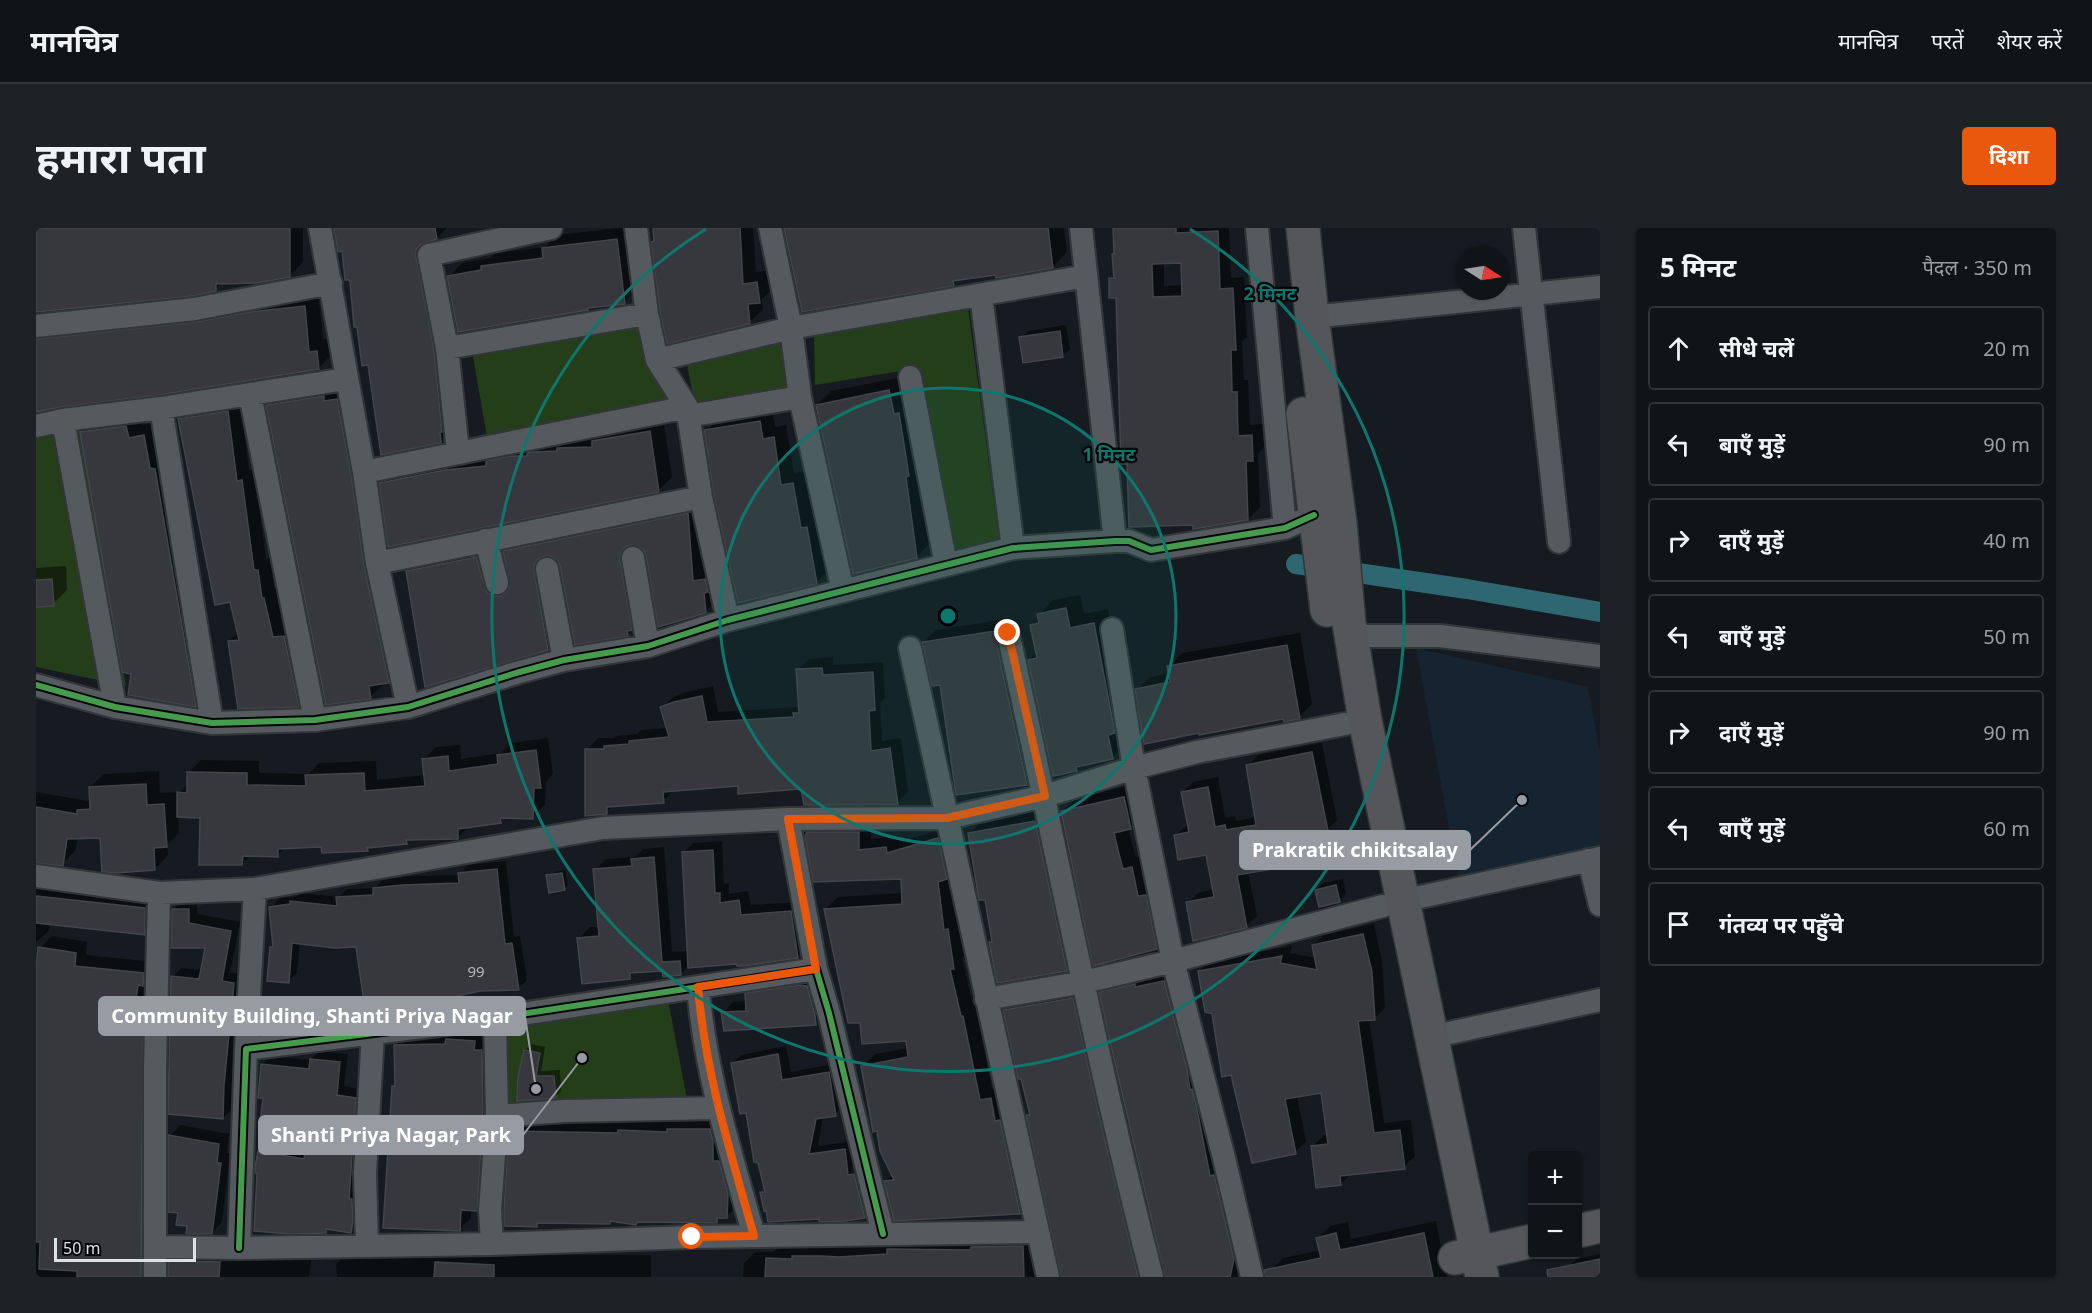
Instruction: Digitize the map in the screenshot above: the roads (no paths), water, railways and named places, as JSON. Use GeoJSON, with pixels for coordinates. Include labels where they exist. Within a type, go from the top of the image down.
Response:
{"type":"FeatureCollection","features":[{"type":"Feature","properties":{"kind":"main road"},"geometry":{"type":"LineString","coordinates":[[1283,228],[1314,524],[1344,630],[1365,720],[1392,904],[1468,1266]]}},
{"type":"Feature","properties":{"kind":"main road"},"geometry":{"type":"LineString","coordinates":[[1303,228],[1312,317],[1314,524]]}},
{"type":"Feature","properties":{"kind":"main road"},"geometry":{"type":"LineString","coordinates":[[1344,630],[1345,724],[1392,904],[1431,1037],[1468,1266]]}},
{"type":"Feature","properties":{"kind":"main road"},"geometry":{"type":"LineString","coordinates":[[1582,1230],[1600,1226]]}},
{"type":"Feature","properties":{"kind":"main road"},"geometry":{"type":"LineString","coordinates":[[1468,1266],[1528,1243]]}},
{"type":"Feature","properties":{"kind":"street"},"geometry":{"type":"LineString","coordinates":[[320,228],[364,472],[377,563],[408,707]]}},
{"type":"Feature","properties":{"kind":"street"},"geometry":{"type":"LineString","coordinates":[[458,452],[447,348],[429,255],[551,228]]}},
{"type":"Feature","properties":{"kind":"street"},"geometry":{"type":"LineString","coordinates":[[636,228],[647,314],[657,360],[688,412],[701,496],[728,620]]}},
{"type":"Feature","properties":{"kind":"street"},"geometry":{"type":"LineString","coordinates":[[770,228],[790,328],[800,397],[843,591]]}},
{"type":"Feature","properties":{"kind":"street"},"geometry":{"type":"LineString","coordinates":[[1081,228],[1115,541]]}},
{"type":"Feature","properties":{"kind":"street"},"geometry":{"type":"LineString","coordinates":[[36,685],[115,707],[212,723],[315,720],[408,707],[564,660],[648,646],[728,620],[1013,548],[1115,541],[1129,542],[1151,550],[1314,524],[1257,228]]}},
{"type":"Feature","properties":{"kind":"street"},"geometry":{"type":"LineString","coordinates":[[1524,228],[1559,542]]}},
{"type":"Feature","properties":{"kind":"street"},"geometry":{"type":"LineString","coordinates":[[657,360],[790,328],[1086,276]]}},
{"type":"Feature","properties":{"kind":"street"},"geometry":{"type":"LineString","coordinates":[[36,326],[195,309],[331,283]]}},
{"type":"Feature","properties":{"kind":"street"},"geometry":{"type":"LineString","coordinates":[[1312,317],[1600,287]]}},
{"type":"Feature","properties":{"kind":"street"},"geometry":{"type":"LineString","coordinates":[[981,295],[1013,548]]}},
{"type":"Feature","properties":{"kind":"street"},"geometry":{"type":"LineString","coordinates":[[447,348],[647,314]]}},
{"type":"Feature","properties":{"kind":"street"},"geometry":{"type":"LineString","coordinates":[[910,377],[946,565]]}},
{"type":"Feature","properties":{"kind":"street"},"geometry":{"type":"LineString","coordinates":[[36,426],[63,420],[161,408],[346,379]]}},
{"type":"Feature","properties":{"kind":"street"},"geometry":{"type":"LineString","coordinates":[[250,394],[315,720]]}},
{"type":"Feature","properties":{"kind":"street"},"geometry":{"type":"LineString","coordinates":[[364,472],[458,452],[688,412],[800,397]]}},
{"type":"Feature","properties":{"kind":"street"},"geometry":{"type":"LineString","coordinates":[[161,408],[212,723]]}},
{"type":"Feature","properties":{"kind":"street"},"geometry":{"type":"LineString","coordinates":[[63,420],[115,707]]}},
{"type":"Feature","properties":{"kind":"street"},"geometry":{"type":"LineString","coordinates":[[377,563],[701,496]]}},
{"type":"Feature","properties":{"kind":"street"},"geometry":{"type":"LineString","coordinates":[[486,540],[497,584]]}},
{"type":"Feature","properties":{"kind":"street"},"geometry":{"type":"LineString","coordinates":[[633,558],[648,646]]}},
{"type":"Feature","properties":{"kind":"street"},"geometry":{"type":"LineString","coordinates":[[548,569],[564,660]]}},
{"type":"Feature","properties":{"kind":"street"},"geometry":{"type":"LineString","coordinates":[[1112,630],[1134,768],[1173,961],[1252,1277]]}},
{"type":"Feature","properties":{"kind":"street"},"geometry":{"type":"LineString","coordinates":[[1344,630],[1440,636],[1600,656]]}},
{"type":"Feature","properties":{"kind":"street"},"geometry":{"type":"LineString","coordinates":[[1008,633],[1084,982],[1152,1277]]}},
{"type":"Feature","properties":{"kind":"street"},"geometry":{"type":"LineString","coordinates":[[910,648],[1048,1277]]}},
{"type":"Feature","properties":{"kind":"street"},"geometry":{"type":"LineString","coordinates":[[36,876],[159,893],[255,889],[603,828],[788,819],[947,818],[1045,796],[1134,768],[1197,752],[1345,724]]}},
{"type":"Feature","properties":{"kind":"street"},"geometry":{"type":"LineString","coordinates":[[788,819],[816,969],[829,1013],[883,1234]]}},
{"type":"Feature","properties":{"kind":"street"},"geometry":{"type":"LineString","coordinates":[[986,999],[1084,982],[1392,904],[1595,859],[1600,905]]}},
{"type":"Feature","properties":{"kind":"street"},"geometry":{"type":"LineString","coordinates":[[239,1248],[246,1049],[255,889]]}},
{"type":"Feature","properties":{"kind":"street"},"geometry":{"type":"LineString","coordinates":[[155,1277],[155,1068],[159,893]]}},
{"type":"Feature","properties":{"kind":"street"},"geometry":{"type":"LineString","coordinates":[[246,1049],[495,1018],[816,969]]}},
{"type":"Feature","properties":{"kind":"street"},"geometry":{"type":"LineString","coordinates":[[698,987],[701,1018],[718,1108],[754,1236]]}},
{"type":"Feature","properties":{"kind":"street"},"geometry":{"type":"LineString","coordinates":[[1431,1037],[1600,1000]]}},
{"type":"Feature","properties":{"kind":"street"},"geometry":{"type":"LineString","coordinates":[[492,1244],[490,1210],[497,1116],[495,1018]]}},
{"type":"Feature","properties":{"kind":"street"},"geometry":{"type":"LineString","coordinates":[[367,1245],[365,1173],[373,1033]]}},
{"type":"Feature","properties":{"kind":"street"},"geometry":{"type":"LineString","coordinates":[[497,1116],[718,1108]]}},
{"type":"Feature","properties":{"kind":"street"},"geometry":{"type":"LineString","coordinates":[[156,1247],[492,1244],[754,1236],[1037,1232]]}},
{"type":"Feature","properties":{"kind":"waterway"},"geometry":{"type":"LineString","coordinates":[[1296,564],[1467,589],[1600,612]]}},
{"type":"Feature","properties":{"kind":"place","name":"Prakratik chikitsalay"},"geometry":{"type":"Point","coordinates":[1522,800]}},
{"type":"Feature","properties":{"kind":"place","name":"Shanti Priya Nagar, Park"},"geometry":{"type":"Point","coordinates":[582,1058]}},
{"type":"Feature","properties":{"kind":"place","name":"Community Building, Shanti Priya Nagar"},"geometry":{"type":"Point","coordinates":[536,1089]}}]}
